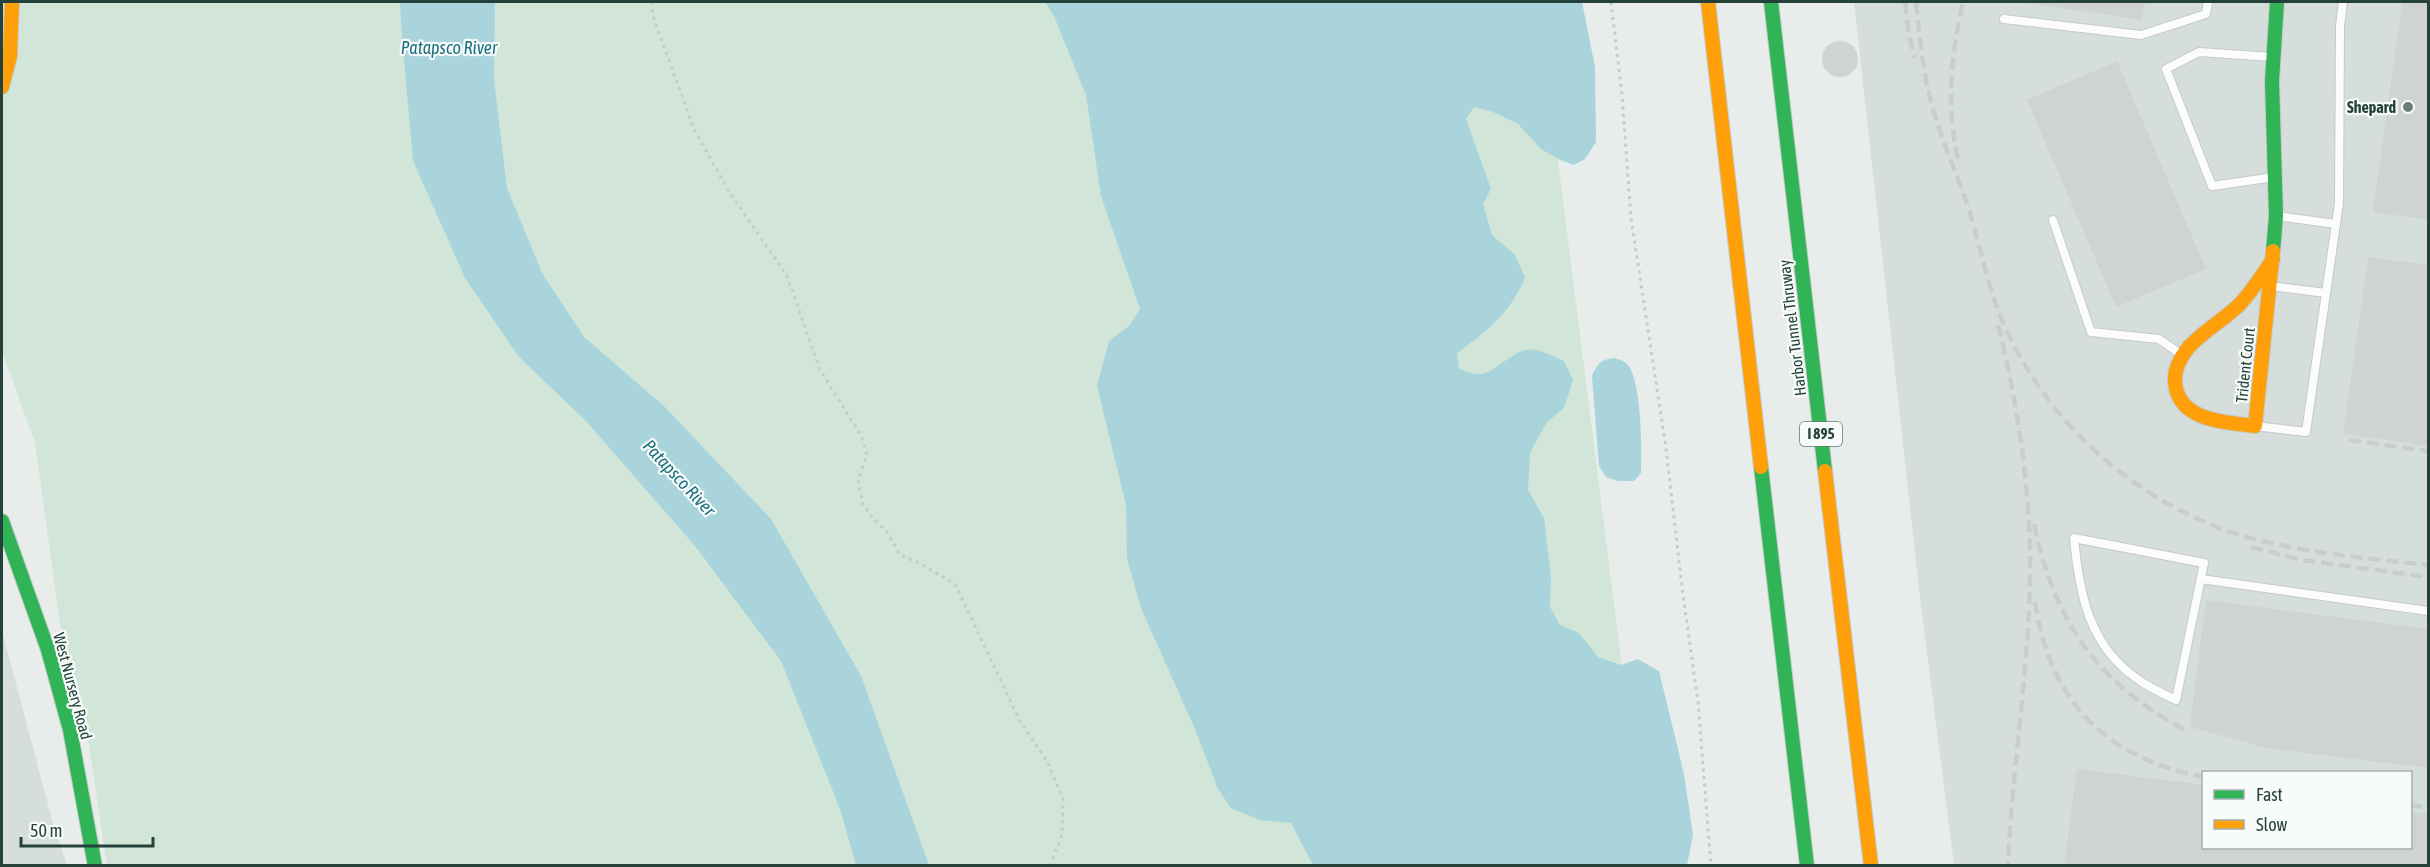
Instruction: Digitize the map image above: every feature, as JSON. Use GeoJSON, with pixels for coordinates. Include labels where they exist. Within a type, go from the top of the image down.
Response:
{"type":"FeatureCollection","features":[{"type":"Feature","properties":{"kind":"main road"},"geometry":{"type":"LineString","coordinates":[[2,87],[7,75],[12,46],[12,2]]}},
{"type":"Feature","properties":{"kind":"main road"},"geometry":{"type":"LineString","coordinates":[[1708,2],[1807,866]]}},
{"type":"Feature","properties":{"kind":"main road","name":"Harbor Tunnel Thruway"},"geometry":{"type":"LineString","coordinates":[[1771,2],[1871,866]]}},
{"type":"Feature","properties":{"kind":"main road","name":"Trident Court"},"geometry":{"type":"LineString","coordinates":[[2273,259],[2241,303],[2182,355],[2175,372],[2174,388],[2181,404],[2193,413],[2210,420],[2255,426],[2273,259],[2276,216],[2272,81],[2277,2]]}},
{"type":"Feature","properties":{"kind":"main road","name":"West Nursery Road"},"geometry":{"type":"LineString","coordinates":[[2,521],[48,650],[70,730],[95,866]]}},
{"type":"Feature","properties":{"kind":"lane"},"geometry":{"type":"LineString","coordinates":[[2004,19],[2141,35],[2206,14],[2208,2]]}},
{"type":"Feature","properties":{"kind":"lane"},"geometry":{"type":"LineString","coordinates":[[2255,426],[2306,432],[2339,203],[2340,26],[2343,2]]}},
{"type":"Feature","properties":{"kind":"lane"},"geometry":{"type":"LineString","coordinates":[[2273,57],[2199,52],[2166,69],[2212,186],[2276,177]]}},
{"type":"Feature","properties":{"kind":"lane"},"geometry":{"type":"LineString","coordinates":[[2276,216],[2336,224]]}},
{"type":"Feature","properties":{"kind":"lane"},"geometry":{"type":"LineString","coordinates":[[2052,220],[2091,332],[2159,339],[2182,355]]}},
{"type":"Feature","properties":{"kind":"lane"},"geometry":{"type":"LineString","coordinates":[[2270,286],[2326,293]]}},
{"type":"Feature","properties":{"kind":"lane"},"geometry":{"type":"LineString","coordinates":[[2074,538],[2204,563],[2201,579],[2176,700],[2138,680],[2110,654],[2091,624],[2078,579],[2074,538]]}},
{"type":"Feature","properties":{"kind":"lane"},"geometry":{"type":"LineString","coordinates":[[2201,579],[2428,611]]}},
{"type":"Feature","properties":{"kind":"path"},"geometry":{"type":"LineString","coordinates":[[651,2],[654,19],[694,129],[728,190],[787,276],[820,370],[862,437],[867,456],[858,480],[863,504],[887,532],[900,555],[955,584],[1020,722],[1047,762],[1063,800],[1062,835],[1050,866]]}},
{"type":"Feature","properties":{"kind":"path"},"geometry":{"type":"LineString","coordinates":[[1611,2],[1622,95],[1631,218],[1666,448],[1698,702],[1711,866]]}},
{"type":"Feature","properties":{"kind":"shaded area"},"geometry":{"type":"Polygon","coordinates":[[[1854,2],[2428,2],[2428,865],[1954,865],[1920,598],[1854,2]]]}},
{"type":"Feature","properties":{"kind":"shaded area"},"geometry":{"type":"Polygon","coordinates":[[[2,631],[53,823],[67,865],[2,865],[2,631]]]}},
{"type":"Feature","properties":{"kind":"green space"},"geometry":{"type":"Polygon","coordinates":[[[2,2],[1538,2],[1647,865],[107,865],[86,726],[63,646],[35,443],[2,351],[2,2]]]}},
{"type":"Feature","properties":{"kind":"water","name":"Patapsco River"},"geometry":{"type":"Polygon","coordinates":[[[400,2],[495,2],[494,80],[507,188],[542,273],[584,337],[664,406],[771,519],[861,676],[929,865],[856,865],[840,809],[781,661],[695,546],[586,421],[519,357],[465,278],[413,161],[400,2]]]}},
{"type":"Feature","properties":{"kind":"water"},"geometry":{"type":"Polygon","coordinates":[[[1045,2],[1582,2],[1595,67],[1596,142],[1585,159],[1574,165],[1560,160],[1541,149],[1518,124],[1491,111],[1474,107],[1466,119],[1491,189],[1483,204],[1492,235],[1515,255],[1525,277],[1506,310],[1478,337],[1457,353],[1459,368],[1481,374],[1490,371],[1516,354],[1526,350],[1537,350],[1564,361],[1573,380],[1564,408],[1547,422],[1530,453],[1528,490],[1544,518],[1551,577],[1550,607],[1560,625],[1579,633],[1598,657],[1621,665],[1638,659],[1659,671],[1684,774],[1693,835],[1687,865],[1313,865],[1291,823],[1260,820],[1231,808],[1218,789],[1195,729],[1141,608],[1127,559],[1126,505],[1097,386],[1109,341],[1130,325],[1140,309],[1101,196],[1086,95],[1054,16],[1045,2]]]}},
{"type":"Feature","properties":{"kind":"water"},"geometry":{"type":"Polygon","coordinates":[[[1615,358],[1626,363],[1636,385],[1641,433],[1641,473],[1634,481],[1618,481],[1606,477],[1599,466],[1592,376],[1600,363],[1615,358]]]}},
{"type":"Feature","properties":{"kind":"building"},"geometry":{"type":"Polygon","coordinates":[[[2021,2],[2145,2],[2142,20],[2021,2]]]}},
{"type":"Feature","properties":{"kind":"building","name":"Shepard"},"geometry":{"type":"Polygon","coordinates":[[[2402,2],[2428,2],[2428,220],[2373,212],[2402,2]]]}},
{"type":"Feature","properties":{"kind":"building"},"geometry":{"type":"Polygon","coordinates":[[[1840,41],[1853,46],[1858,59],[1853,72],[1840,77],[1827,72],[1822,59],[1827,46],[1840,41]]]}},
{"type":"Feature","properties":{"kind":"building"},"geometry":{"type":"Polygon","coordinates":[[[2117,61],[2206,269],[2116,307],[2027,100],[2117,61]]]}},
{"type":"Feature","properties":{"kind":"building"},"geometry":{"type":"Polygon","coordinates":[[[2368,257],[2428,265],[2428,446],[2343,434],[2368,257]]]}},
{"type":"Feature","properties":{"kind":"building"},"geometry":{"type":"Polygon","coordinates":[[[2206,600],[2428,629],[2428,768],[2266,748],[2190,727],[2206,600]]]}},
{"type":"Feature","properties":{"kind":"building"},"geometry":{"type":"Polygon","coordinates":[[[2077,769],[2202,785],[2202,849],[2412,849],[2412,812],[2428,814],[2428,866],[2064,866],[2077,769]]]}},
{"type":"Feature","properties":{"kind":"railway"},"geometry":{"type":"LineString","coordinates":[[1905,2],[1909,35],[1915,58]]}},
{"type":"Feature","properties":{"kind":"railway"},"geometry":{"type":"LineString","coordinates":[[1916,2],[1929,92],[1941,134],[1971,216],[1997,307],[2022,360],[2047,398],[2077,433],[2110,464],[2146,491],[2186,513],[2227,531],[2310,551],[2428,565]]}},
{"type":"Feature","properties":{"kind":"railway"},"geometry":{"type":"LineString","coordinates":[[1958,159],[1952,119],[1951,80],[1955,41],[1963,2]]}},
{"type":"Feature","properties":{"kind":"railway"},"geometry":{"type":"LineString","coordinates":[[1998,325],[2021,440],[2030,558],[2028,635],[2008,866]]}},
{"type":"Feature","properties":{"kind":"railway"},"geometry":{"type":"LineString","coordinates":[[2349,440],[2428,451]]}},
{"type":"Feature","properties":{"kind":"railway"},"geometry":{"type":"LineString","coordinates":[[2034,524],[2054,591],[2084,646],[2104,670],[2127,691],[2185,730]]}},
{"type":"Feature","properties":{"kind":"railway"},"geometry":{"type":"LineString","coordinates":[[2251,547],[2302,560],[2428,577]]}},
{"type":"Feature","properties":{"kind":"railway"},"geometry":{"type":"LineString","coordinates":[[2035,602],[2042,637],[2054,668],[2069,696],[2088,720],[2111,740],[2138,756],[2169,768],[2202,776]]}},
{"type":"Feature","properties":{"kind":"railway"},"geometry":{"type":"LineString","coordinates":[[2412,805],[2428,808]]}},
{"type":"Feature","properties":{"kind":"traffic: fast"},"geometry":{"type":"LineString","coordinates":[[1771,2],[1825,471]]}},
{"type":"Feature","properties":{"kind":"traffic: fast"},"geometry":{"type":"LineString","coordinates":[[2273,251],[2276,216],[2272,81],[2277,2]]}},
{"type":"Feature","properties":{"kind":"traffic: fast"},"geometry":{"type":"LineString","coordinates":[[1761,467],[1807,866]]}},
{"type":"Feature","properties":{"kind":"traffic: fast"},"geometry":{"type":"LineString","coordinates":[[2,521],[48,650],[70,730],[95,866]]}},
{"type":"Feature","properties":{"kind":"traffic: slow"},"geometry":{"type":"LineString","coordinates":[[2,87],[10,56],[12,2]]}},
{"type":"Feature","properties":{"kind":"traffic: slow"},"geometry":{"type":"LineString","coordinates":[[1708,2],[1761,467]]}},
{"type":"Feature","properties":{"kind":"traffic: slow"},"geometry":{"type":"LineString","coordinates":[[2273,251],[2255,426],[2217,421],[2193,412],[2184,405],[2178,395],[2175,377],[2180,360],[2194,342],[2240,304],[2254,288],[2265,270],[2269,265],[2273,259]]}},
{"type":"Feature","properties":{"kind":"traffic: slow"},"geometry":{"type":"LineString","coordinates":[[1825,471],[1871,866]]}},
{"type":"Feature","properties":{"kind":"place","name":"Shepard"},"geometry":{"type":"Point","coordinates":[2408,107]}}]}
